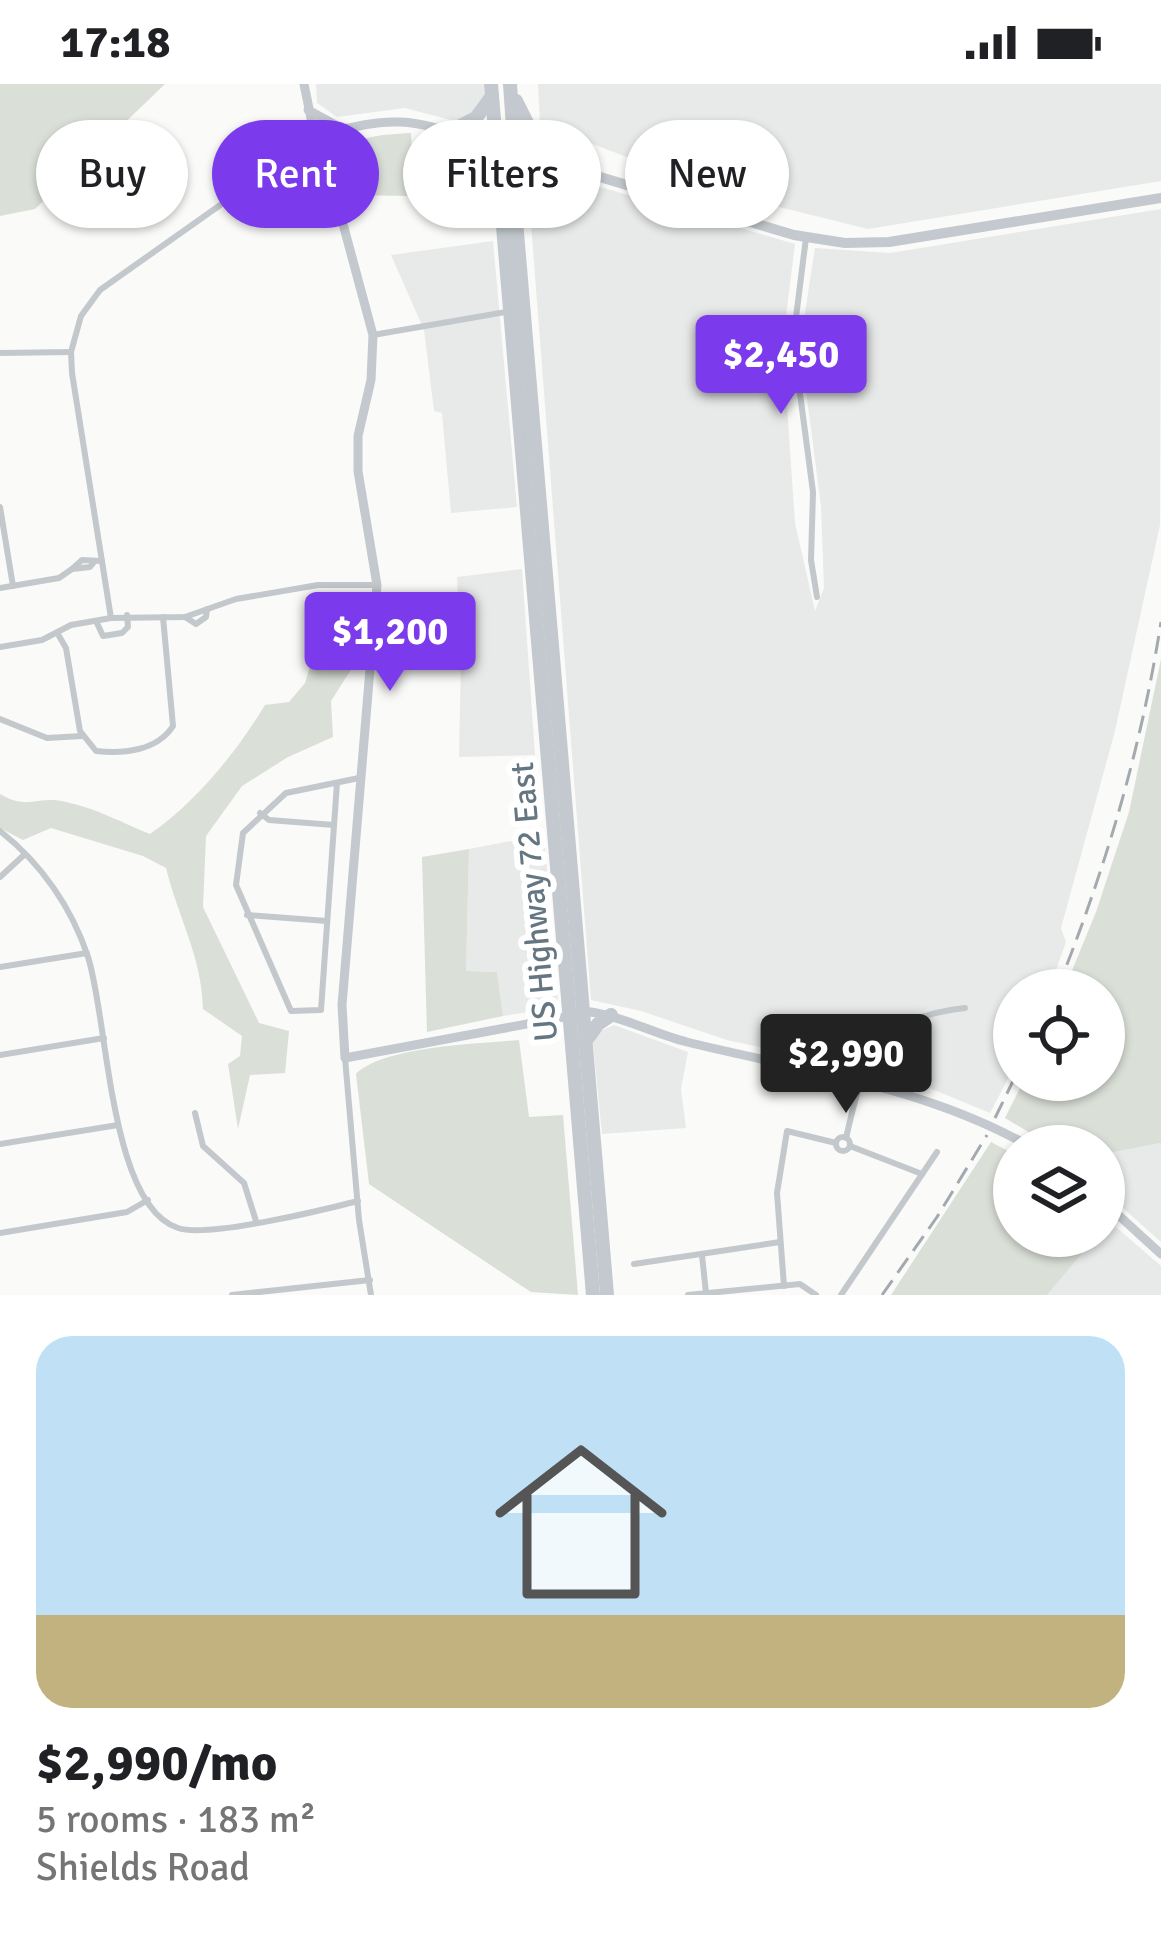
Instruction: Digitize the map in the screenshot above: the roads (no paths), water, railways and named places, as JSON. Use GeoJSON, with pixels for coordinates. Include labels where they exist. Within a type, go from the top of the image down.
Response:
{"type":"FeatureCollection","features":[{"type":"Feature","properties":{"kind":"highway"},"geometry":{"type":"LineString","coordinates":[[506,120],[510,87]]}},
{"type":"Feature","properties":{"kind":"highway"},"geometry":{"type":"LineString","coordinates":[[510,87],[526,120]]}},
{"type":"Feature","properties":{"kind":"highway"},"geometry":{"type":"LineString","coordinates":[[492,90],[498,120]]}},
{"type":"Feature","properties":{"kind":"highway"},"geometry":{"type":"LineString","coordinates":[[472,120],[492,90]]}},
{"type":"Feature","properties":{"kind":"highway","name":"US Highway 72 East"},"geometry":{"type":"LineString","coordinates":[[503,228],[510,311],[519,330]]}},
{"type":"Feature","properties":{"kind":"highway","name":"US Highway 72 East"},"geometry":{"type":"LineString","coordinates":[[517,228],[519,330],[597,1294]]}},
{"type":"Feature","properties":{"kind":"highway","name":"US Highway 72 East"},"geometry":{"type":"LineString","coordinates":[[576,1013],[585,1042],[597,1294]]}},
{"type":"Feature","properties":{"kind":"highway"},"geometry":{"type":"LineString","coordinates":[[585,1042],[611,1015]]}},
{"type":"Feature","properties":{"kind":"main road"},"geometry":{"type":"LineString","coordinates":[[601,176],[806,238],[845,243],[890,242],[1161,199]]}},
{"type":"Feature","properties":{"kind":"street"},"geometry":{"type":"LineString","coordinates":[[304,84],[310,120]]}},
{"type":"Feature","properties":{"kind":"street"},"geometry":{"type":"LineString","coordinates":[[308,110],[327,120]]}},
{"type":"Feature","properties":{"kind":"street"},"geometry":{"type":"LineString","coordinates":[[112,618],[98,561],[71,352],[81,316],[112,278],[212,209]]}},
{"type":"Feature","properties":{"kind":"street"},"geometry":{"type":"LineString","coordinates":[[343,228],[373,335],[371,380],[358,436],[358,471],[377,585],[342,1005],[371,1295]]}},
{"type":"Feature","properties":{"kind":"street"},"geometry":{"type":"LineString","coordinates":[[806,238],[793,351],[813,492],[811,560],[817,597]]}},
{"type":"Feature","properties":{"kind":"street"},"geometry":{"type":"LineString","coordinates":[[373,335],[510,311]]}},
{"type":"Feature","properties":{"kind":"street"},"geometry":{"type":"LineString","coordinates":[[493,314],[519,330]]}},
{"type":"Feature","properties":{"kind":"street"},"geometry":{"type":"LineString","coordinates":[[0,353],[71,352]]}},
{"type":"Feature","properties":{"kind":"street"},"geometry":{"type":"LineString","coordinates":[[0,507],[13,586]]}},
{"type":"Feature","properties":{"kind":"street"},"geometry":{"type":"LineString","coordinates":[[0,588],[59,578],[82,560],[98,561]]}},
{"type":"Feature","properties":{"kind":"street"},"geometry":{"type":"LineString","coordinates":[[0,647],[58,635],[71,625],[127,615],[185,617],[196,624],[206,617],[206,609],[236,599],[318,585],[377,585]]}},
{"type":"Feature","properties":{"kind":"street"},"geometry":{"type":"LineString","coordinates":[[96,621],[103,636],[122,633],[128,627],[127,615]]}},
{"type":"Feature","properties":{"kind":"street"},"geometry":{"type":"LineString","coordinates":[[58,635],[66,648],[82,736],[95,751],[146,747],[166,737],[175,714],[163,617]]}},
{"type":"Feature","properties":{"kind":"street"},"geometry":{"type":"LineString","coordinates":[[0,718],[47,738],[82,736]]}},
{"type":"Feature","properties":{"kind":"street"},"geometry":{"type":"LineString","coordinates":[[337,783],[321,1010],[291,1011],[236,885],[243,833],[286,793],[359,778]]}},
{"type":"Feature","properties":{"kind":"street"},"geometry":{"type":"LineString","coordinates":[[260,813],[269,820],[334,825]]}},
{"type":"Feature","properties":{"kind":"street"},"geometry":{"type":"LineString","coordinates":[[0,831],[25,854],[68,911],[86,953],[126,1162],[169,1224],[189,1230],[358,1201]]}},
{"type":"Feature","properties":{"kind":"street"},"geometry":{"type":"LineString","coordinates":[[0,877],[25,854]]}},
{"type":"Feature","properties":{"kind":"street"},"geometry":{"type":"LineString","coordinates":[[248,915],[327,921]]}},
{"type":"Feature","properties":{"kind":"street"},"geometry":{"type":"LineString","coordinates":[[0,968],[86,953]]}},
{"type":"Feature","properties":{"kind":"street"},"geometry":{"type":"LineString","coordinates":[[848,1142],[859,1082],[872,1052],[898,1026],[925,1014],[965,1008]]}},
{"type":"Feature","properties":{"kind":"street"},"geometry":{"type":"LineString","coordinates":[[345,1058],[576,1013],[611,1015],[686,1042],[912,1094],[993,1127]]}},
{"type":"Feature","properties":{"kind":"street"},"geometry":{"type":"LineString","coordinates":[[0,1055],[104,1038]]}},
{"type":"Feature","properties":{"kind":"street"},"geometry":{"type":"LineString","coordinates":[[194,1113],[203,1146],[244,1183],[256,1221]]}},
{"type":"Feature","properties":{"kind":"street"},"geometry":{"type":"LineString","coordinates":[[0,1144],[118,1125]]}},
{"type":"Feature","properties":{"kind":"street"},"geometry":{"type":"LineString","coordinates":[[784,1286],[777,1193],[788,1131],[848,1142],[922,1174]]}},
{"type":"Feature","properties":{"kind":"street"},"geometry":{"type":"LineString","coordinates":[[841,1295],[937,1152]]}},
{"type":"Feature","properties":{"kind":"street"},"geometry":{"type":"LineString","coordinates":[[0,1233],[127,1212],[148,1200]]}},
{"type":"Feature","properties":{"kind":"street"},"geometry":{"type":"LineString","coordinates":[[1125,1221],[1161,1254]]}},
{"type":"Feature","properties":{"kind":"street"},"geometry":{"type":"LineString","coordinates":[[634,1264],[780,1242]]}},
{"type":"Feature","properties":{"kind":"street"},"geometry":{"type":"LineString","coordinates":[[702,1255],[706,1294]]}},
{"type":"Feature","properties":{"kind":"street"},"geometry":{"type":"LineString","coordinates":[[232,1295],[370,1280]]}},
{"type":"Feature","properties":{"kind":"street"},"geometry":{"type":"LineString","coordinates":[[688,1295],[800,1284],[816,1295]]}},
{"type":"Feature","properties":{"kind":"railway"},"geometry":{"type":"LineString","coordinates":[[1065,969],[1120,809],[1161,622]]}},
{"type":"Feature","properties":{"kind":"railway"},"geometry":{"type":"LineString","coordinates":[[995,1118],[1003,1101]]}},
{"type":"Feature","properties":{"kind":"railway"},"geometry":{"type":"LineString","coordinates":[[882,1295],[987,1135]]}}]}
